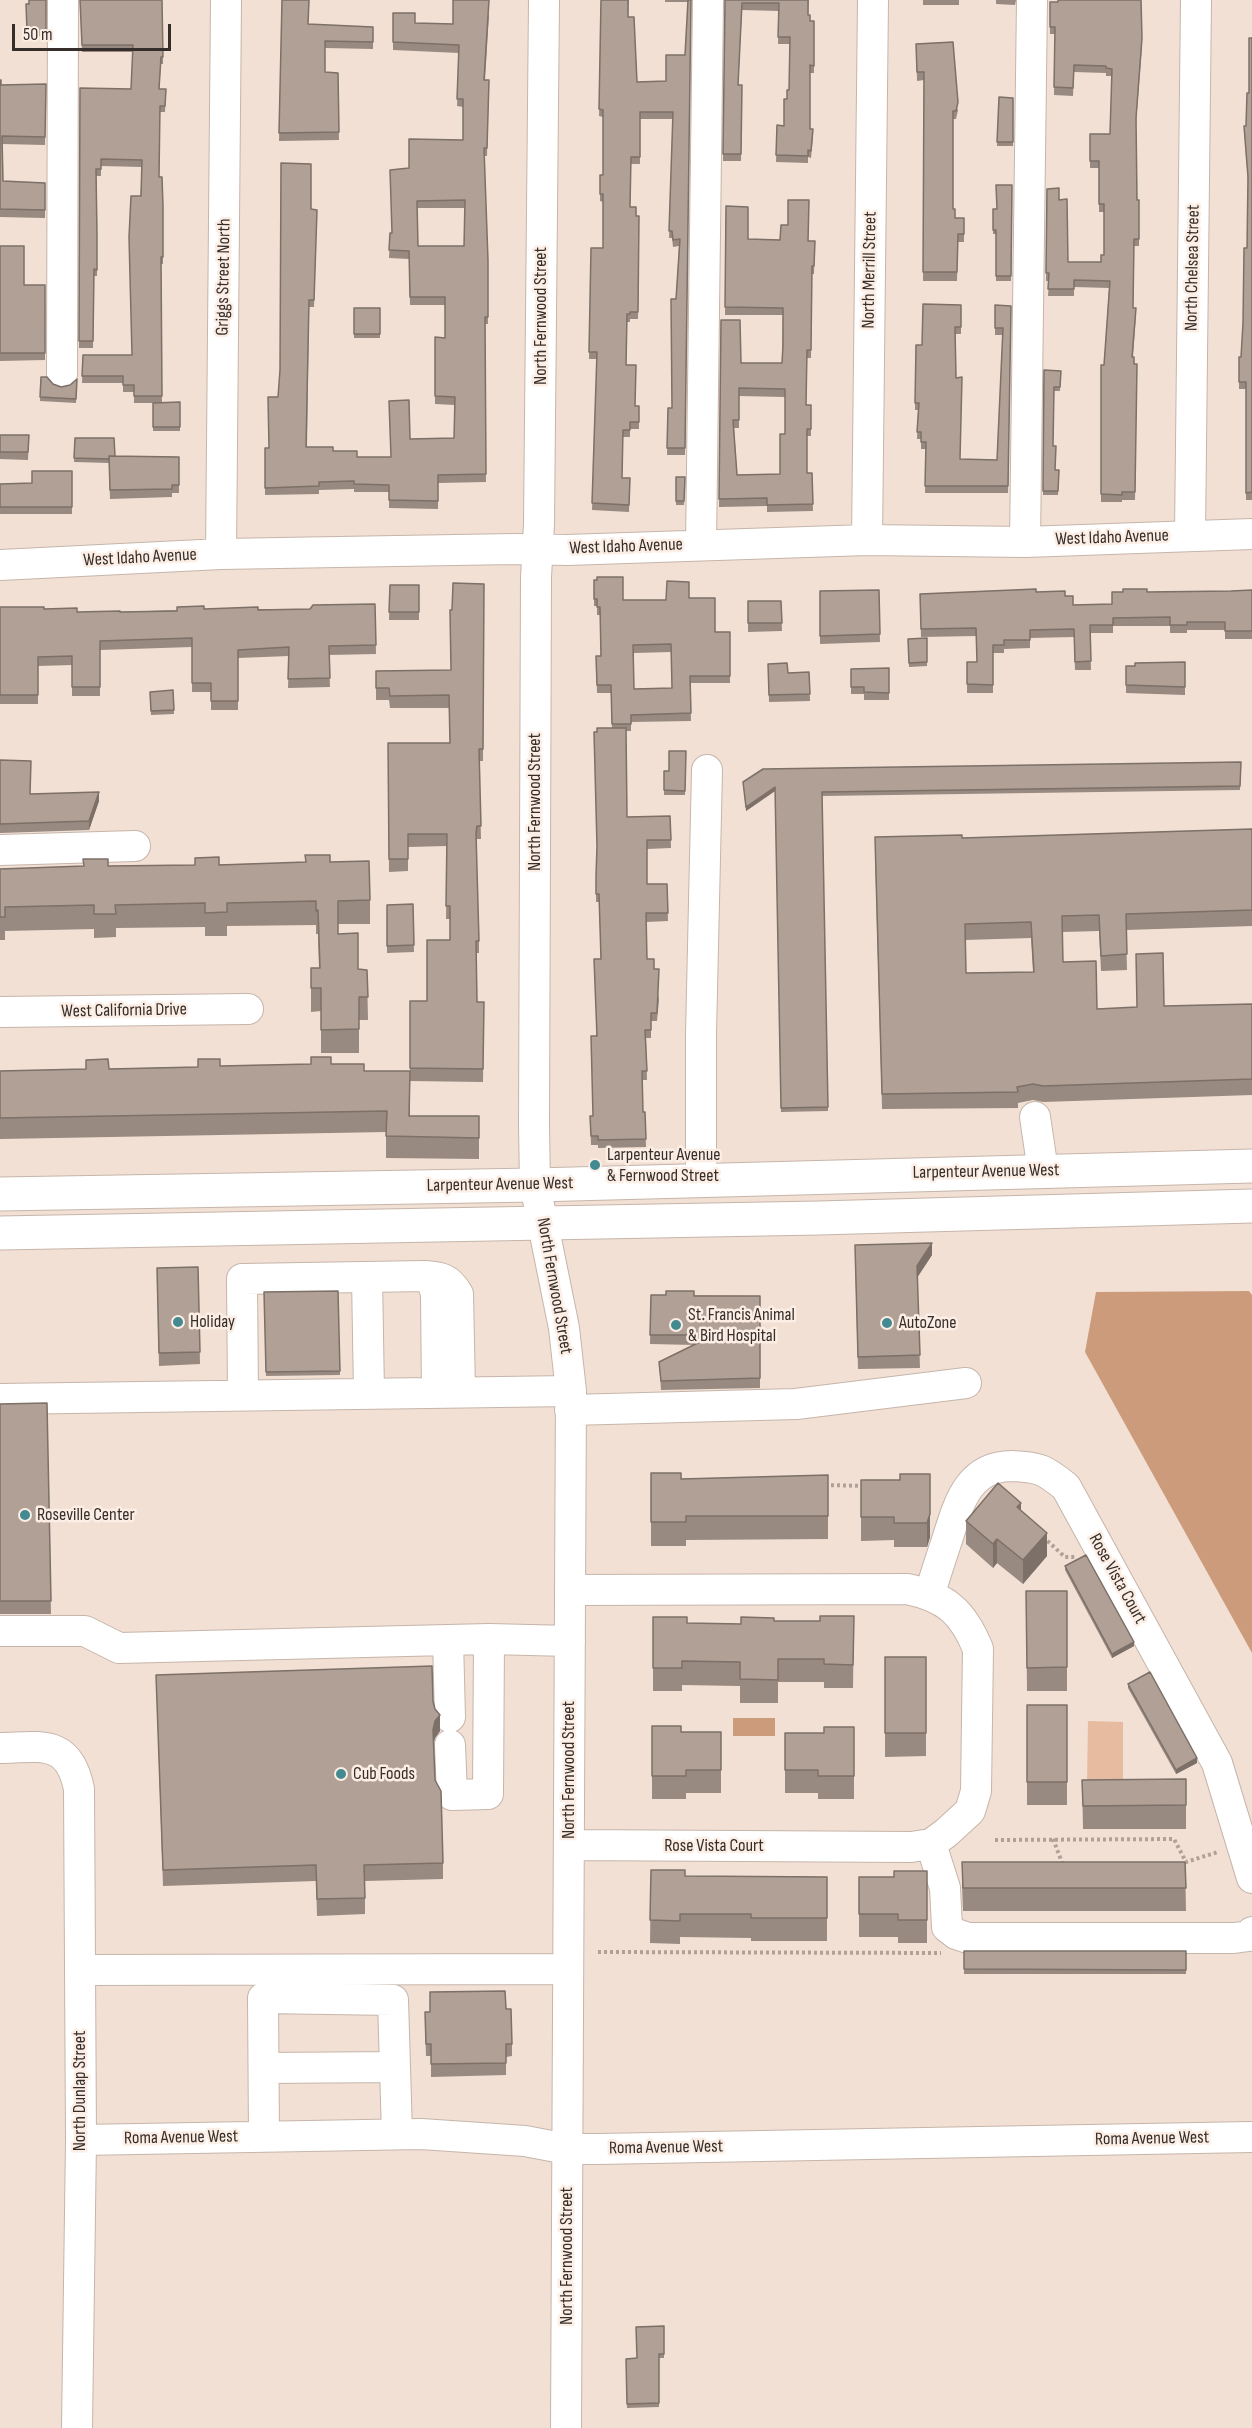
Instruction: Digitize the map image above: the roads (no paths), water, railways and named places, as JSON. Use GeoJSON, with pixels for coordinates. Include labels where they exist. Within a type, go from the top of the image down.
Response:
{"type":"FeatureCollection","features":[{"type":"Feature","properties":{"kind":"main road","name":"Larpenteur Avenue West"},"geometry":{"type":"LineString","coordinates":[[0,1194],[535,1185],[1252,1166]]}},
{"type":"Feature","properties":{"kind":"main road"},"geometry":{"type":"LineString","coordinates":[[0,1233],[1252,1206]]}},
{"type":"Feature","properties":{"kind":"street"},"geometry":{"type":"LineString","coordinates":[[62,374],[63,0]]}},
{"type":"Feature","properties":{"kind":"street","name":"Griggs Street North"},"geometry":{"type":"LineString","coordinates":[[221,554],[226,0]]}},
{"type":"Feature","properties":{"kind":"street","name":"North Fernwood Street"},"geometry":{"type":"LineString","coordinates":[[544,0],[538,549],[535,1185],[564,1328],[571,1400],[566,2428]]}},
{"type":"Feature","properties":{"kind":"street"},"geometry":{"type":"LineString","coordinates":[[700,545],[708,0]]}},
{"type":"Feature","properties":{"kind":"street","name":"North Merrill Street"},"geometry":{"type":"LineString","coordinates":[[867,540],[873,0]]}},
{"type":"Feature","properties":{"kind":"street"},"geometry":{"type":"LineString","coordinates":[[1025,542],[1032,0]]}},
{"type":"Feature","properties":{"kind":"street","name":"North Chelsea Street"},"geometry":{"type":"LineString","coordinates":[[1190,535],[1196,0]]}},
{"type":"Feature","properties":{"kind":"street","name":"West Idaho Avenue"},"geometry":{"type":"LineString","coordinates":[[0,566],[221,554],[538,549],[867,540],[1025,542],[1252,534]]}},
{"type":"Feature","properties":{"kind":"street"},"geometry":{"type":"LineString","coordinates":[[701,1180],[701,1034],[707,770]]}},
{"type":"Feature","properties":{"kind":"street"},"geometry":{"type":"LineString","coordinates":[[0,850],[135,846]]}},
{"type":"Feature","properties":{"kind":"street","name":"West California Drive"},"geometry":{"type":"LineString","coordinates":[[0,1012],[248,1010]]}},
{"type":"Feature","properties":{"kind":"street"},"geometry":{"type":"LineString","coordinates":[[1035,1117],[1043,1170]]}},
{"type":"Feature","properties":{"kind":"street"},"geometry":{"type":"LineString","coordinates":[[243,1395],[242,1279],[425,1276],[443,1277],[452,1283],[458,1294],[448,1392]]}},
{"type":"Feature","properties":{"kind":"street"},"geometry":{"type":"LineString","coordinates":[[367,1277],[369,1394]]}},
{"type":"Feature","properties":{"kind":"street"},"geometry":{"type":"LineString","coordinates":[[0,1399],[448,1392],[571,1400],[795,1404],[966,1383]]}},
{"type":"Feature","properties":{"kind":"street","name":"Rose Vista Court"},"geometry":{"type":"LineString","coordinates":[[930,1593],[960,1500],[969,1486],[988,1471],[1006,1466],[1047,1471],[1066,1487],[1217,1763],[1252,1878]]}},
{"type":"Feature","properties":{"kind":"street"},"geometry":{"type":"LineString","coordinates":[[570,1590],[907,1589],[930,1593],[951,1607],[969,1628],[978,1649],[976,1791],[970,1811],[931,1844],[945,1888],[947,1927],[968,1938],[1234,1938],[1249,1936],[1252,1932]]}},
{"type":"Feature","properties":{"kind":"street"},"geometry":{"type":"LineString","coordinates":[[0,1631],[85,1631],[119,1648],[489,1639],[570,1641]]}},
{"type":"Feature","properties":{"kind":"street"},"geometry":{"type":"LineString","coordinates":[[448,1640],[452,1795],[488,1794],[489,1639]]}},
{"type":"Feature","properties":{"kind":"street","name":"North Dunlap Street"},"geometry":{"type":"LineString","coordinates":[[0,1748],[41,1747],[67,1757],[75,1771],[79,1789],[81,2140],[77,2428]]}},
{"type":"Feature","properties":{"kind":"street","name":"Rose Vista Court"},"geometry":{"type":"LineString","coordinates":[[569,1845],[911,1847],[931,1844]]}},
{"type":"Feature","properties":{"kind":"street"},"geometry":{"type":"LineString","coordinates":[[80,1970],[568,1969]]}},
{"type":"Feature","properties":{"kind":"street"},"geometry":{"type":"LineString","coordinates":[[264,2136],[263,1998],[393,2000],[397,2134]]}},
{"type":"Feature","properties":{"kind":"street"},"geometry":{"type":"LineString","coordinates":[[264,2068],[395,2067]]}},
{"type":"Feature","properties":{"kind":"street","name":"Roma Avenue West"},"geometry":{"type":"LineString","coordinates":[[81,2140],[397,2134],[525,2141],[567,2149],[1252,2138]]}},
{"type":"Feature","properties":{"kind":"place","name":"Larpenteur Avenue & Fernwood Street"},"geometry":{"type":"Point","coordinates":[595,1165]}},
{"type":"Feature","properties":{"kind":"place","name":"Holiday"},"geometry":{"type":"Point","coordinates":[178,1322]}},
{"type":"Feature","properties":{"kind":"place","name":"AutoZone"},"geometry":{"type":"Point","coordinates":[887,1323]}},
{"type":"Feature","properties":{"kind":"place","name":"St. Francis Animal & Bird Hospital"},"geometry":{"type":"Point","coordinates":[676,1325]}},
{"type":"Feature","properties":{"kind":"place","name":"Roseville Center"},"geometry":{"type":"Point","coordinates":[25,1515]}},
{"type":"Feature","properties":{"kind":"place","name":"Cub Foods"},"geometry":{"type":"Point","coordinates":[341,1774]}}]}
